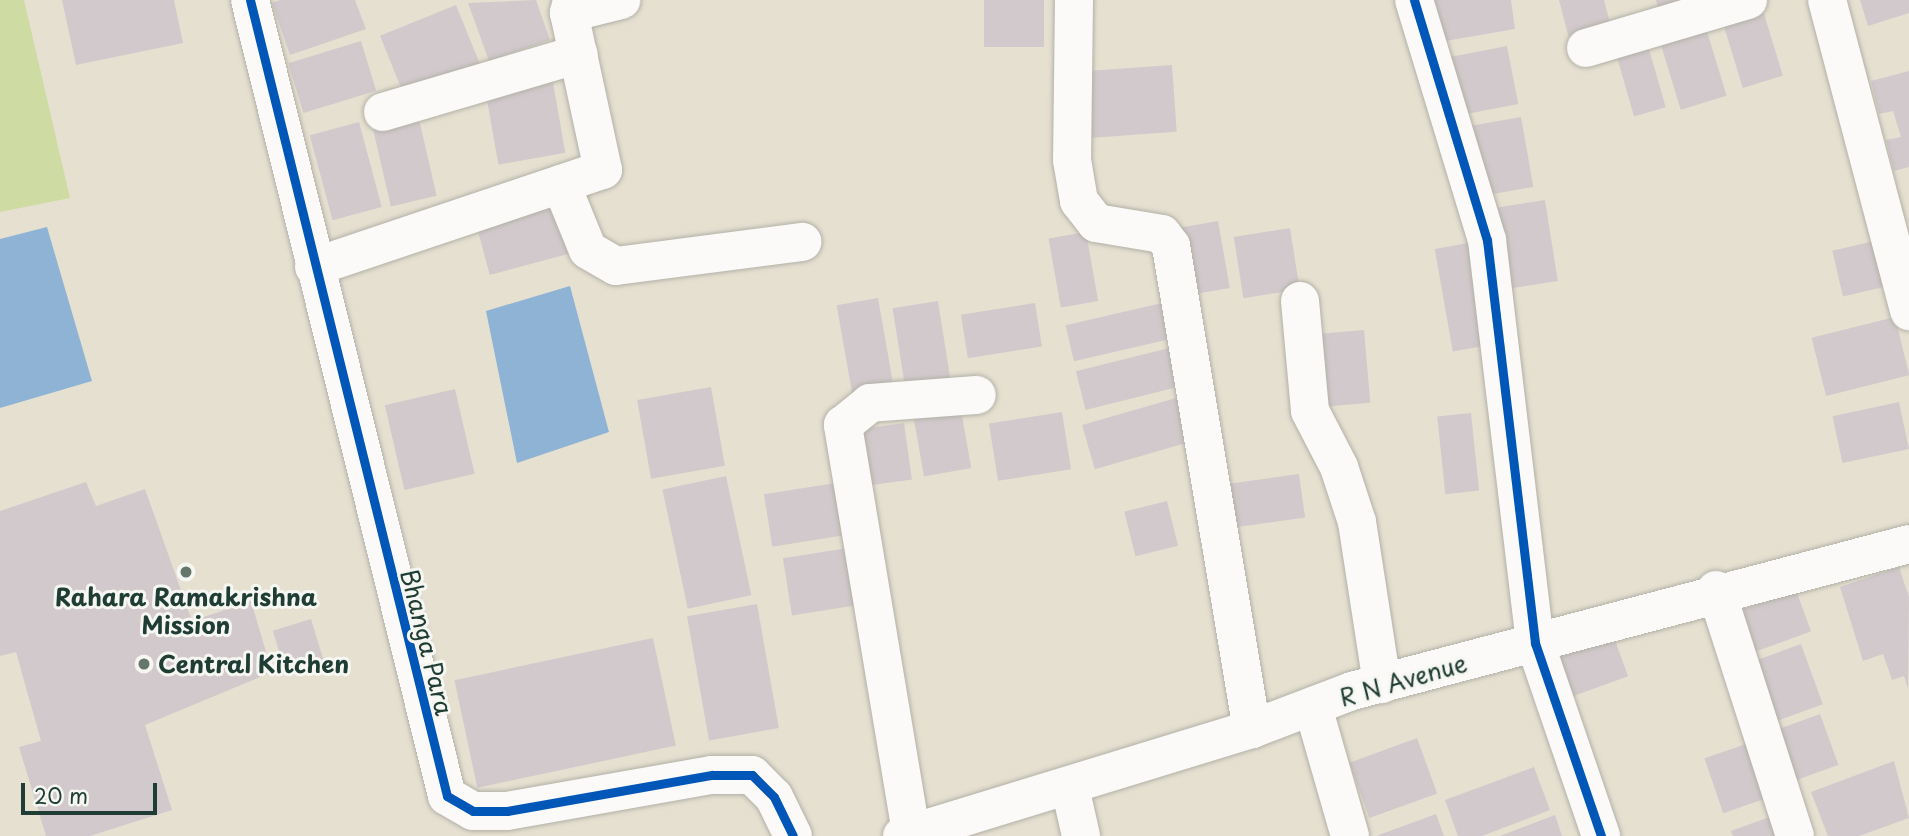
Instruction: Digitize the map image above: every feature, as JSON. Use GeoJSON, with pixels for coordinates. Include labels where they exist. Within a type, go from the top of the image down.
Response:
{"type":"FeatureCollection","features":[{"type":"Feature","properties":{"kind":"street","name":"Bhanga Para"},"geometry":{"type":"LineString","coordinates":[[250,0],[447,796],[473,811],[507,811],[712,775],[752,775],[774,797],[793,836]]}},
{"type":"Feature","properties":{"kind":"street"},"geometry":{"type":"LineString","coordinates":[[314,267],[603,170],[571,7],[621,0]]}},
{"type":"Feature","properties":{"kind":"street"},"geometry":{"type":"LineString","coordinates":[[1074,0],[1072,160],[1079,201],[1096,223],[1162,234],[1171,246],[1252,729]]}},
{"type":"Feature","properties":{"kind":"street"},"geometry":{"type":"LineString","coordinates":[[1414,0],[1487,240],[1535,643],[1601,836]]}},
{"type":"Feature","properties":{"kind":"street"},"geometry":{"type":"LineString","coordinates":[[1586,48],[1748,0]]}},
{"type":"Feature","properties":{"kind":"street"},"geometry":{"type":"LineString","coordinates":[[1828,0],[1895,202],[1909,311]]}},
{"type":"Feature","properties":{"kind":"street"},"geometry":{"type":"LineString","coordinates":[[383,113],[579,54]]}},
{"type":"Feature","properties":{"kind":"street"},"geometry":{"type":"LineString","coordinates":[[561,184],[588,250],[609,264],[802,242]]}},
{"type":"Feature","properties":{"kind":"street"},"geometry":{"type":"LineString","coordinates":[[1300,301],[1310,411],[1339,467],[1357,522],[1382,684]]}},
{"type":"Feature","properties":{"kind":"street"},"geometry":{"type":"LineString","coordinates":[[907,834],[843,425],[870,403],[977,395]]}},
{"type":"Feature","properties":{"kind":"street","name":"R N Avenue"},"geometry":{"type":"LineString","coordinates":[[907,834],[1070,787],[1382,684],[1716,590],[1909,544]]}},
{"type":"Feature","properties":{"kind":"street"},"geometry":{"type":"LineString","coordinates":[[1716,590],[1795,836]]}},
{"type":"Feature","properties":{"kind":"street"},"geometry":{"type":"LineString","coordinates":[[1313,707],[1350,836]]}},
{"type":"Feature","properties":{"kind":"street"},"geometry":{"type":"LineString","coordinates":[[1070,787],[1081,836]]}},
{"type":"Feature","properties":{"kind":"green space"},"geometry":{"type":"Polygon","coordinates":[[[0,0],[24,0],[70,198],[0,212],[0,0]]]}},
{"type":"Feature","properties":{"kind":"water"},"geometry":{"type":"Polygon","coordinates":[[[47,227],[92,381],[0,408],[0,239],[47,227]]]}},
{"type":"Feature","properties":{"kind":"water"},"geometry":{"type":"Polygon","coordinates":[[[570,286],[609,432],[517,463],[486,311],[570,286]]]}},
{"type":"Feature","properties":{"kind":"building"},"geometry":{"type":"Polygon","coordinates":[[[62,0],[174,0],[183,43],[76,65],[62,0]]]}},
{"type":"Feature","properties":{"kind":"building"},"geometry":{"type":"Polygon","coordinates":[[[280,0],[355,0],[366,29],[290,55],[272,3],[280,0]]]}},
{"type":"Feature","properties":{"kind":"building"},"geometry":{"type":"Polygon","coordinates":[[[536,0],[550,40],[489,61],[468,3],[536,0]]]}},
{"type":"Feature","properties":{"kind":"building"},"geometry":{"type":"Polygon","coordinates":[[[984,0],[1044,0],[1044,47],[984,47],[984,0]]]}},
{"type":"Feature","properties":{"kind":"building"},"geometry":{"type":"Polygon","coordinates":[[[1427,0],[1511,0],[1515,29],[1434,43],[1427,0]]]}},
{"type":"Feature","properties":{"kind":"building"},"geometry":{"type":"Polygon","coordinates":[[[1559,0],[1604,0],[1612,31],[1570,42],[1559,0]]]}},
{"type":"Feature","properties":{"kind":"building"},"geometry":{"type":"Polygon","coordinates":[[[1656,0],[1699,0],[1659,13],[1656,0]]]}},
{"type":"Feature","properties":{"kind":"building"},"geometry":{"type":"Polygon","coordinates":[[[1860,0],[1909,0],[1909,13],[1868,26],[1860,0]]]}},
{"type":"Feature","properties":{"kind":"building"},"geometry":{"type":"Polygon","coordinates":[[[1761,4],[1783,76],[1743,88],[1721,16],[1761,4]]]}},
{"type":"Feature","properties":{"kind":"building"},"geometry":{"type":"Polygon","coordinates":[[[456,5],[480,64],[404,95],[380,36],[456,5]]]}},
{"type":"Feature","properties":{"kind":"building"},"geometry":{"type":"Polygon","coordinates":[[[1705,25],[1727,96],[1681,110],[1659,39],[1705,25]]]}},
{"type":"Feature","properties":{"kind":"building"},"geometry":{"type":"Polygon","coordinates":[[[361,41],[376,91],[304,113],[288,63],[361,41]]]}},
{"type":"Feature","properties":{"kind":"building"},"geometry":{"type":"Polygon","coordinates":[[[1647,42],[1666,107],[1634,116],[1615,51],[1647,42]]]}},
{"type":"Feature","properties":{"kind":"building"},"geometry":{"type":"Polygon","coordinates":[[[1507,46],[1518,104],[1453,117],[1442,59],[1507,46]]]}},
{"type":"Feature","properties":{"kind":"building"},"geometry":{"type":"Polygon","coordinates":[[[1172,65],[1177,132],[1089,138],[1084,71],[1172,65]]]}},
{"type":"Feature","properties":{"kind":"building"},"geometry":{"type":"Polygon","coordinates":[[[1909,71],[1909,167],[1894,171],[1886,140],[1901,137],[1893,111],[1879,114],[1871,81],[1909,71]]]}},
{"type":"Feature","properties":{"kind":"building"},"geometry":{"type":"Polygon","coordinates":[[[552,77],[565,153],[498,165],[485,89],[552,77]]]}},
{"type":"Feature","properties":{"kind":"building"},"geometry":{"type":"Polygon","coordinates":[[[418,115],[437,196],[391,206],[372,126],[418,115]]]}},
{"type":"Feature","properties":{"kind":"building"},"geometry":{"type":"Polygon","coordinates":[[[1521,117],[1533,187],[1473,198],[1461,128],[1521,117]]]}},
{"type":"Feature","properties":{"kind":"building"},"geometry":{"type":"Polygon","coordinates":[[[359,122],[382,207],[333,220],[310,135],[359,122]]]}},
{"type":"Feature","properties":{"kind":"building"},"geometry":{"type":"Polygon","coordinates":[[[553,198],[568,254],[490,275],[475,219],[553,198]]]}},
{"type":"Feature","properties":{"kind":"building"},"geometry":{"type":"Polygon","coordinates":[[[1545,200],[1558,281],[1504,290],[1491,209],[1545,200]]]}},
{"type":"Feature","properties":{"kind":"building"},"geometry":{"type":"Polygon","coordinates":[[[1218,221],[1230,288],[1183,296],[1171,229],[1218,221]]]}},
{"type":"Feature","properties":{"kind":"building"},"geometry":{"type":"Polygon","coordinates":[[[1290,228],[1300,289],[1243,298],[1234,237],[1290,228]]]}},
{"type":"Feature","properties":{"kind":"building"},"geometry":{"type":"Polygon","coordinates":[[[1086,232],[1098,301],[1061,308],[1049,239],[1086,232]]]}},
{"type":"Feature","properties":{"kind":"building"},"geometry":{"type":"Polygon","coordinates":[[[1883,239],[1894,285],[1843,296],[1832,251],[1883,239]]]}},
{"type":"Feature","properties":{"kind":"building"},"geometry":{"type":"Polygon","coordinates":[[[1480,241],[1498,343],[1453,351],[1435,249],[1480,241]]]}},
{"type":"Feature","properties":{"kind":"building"},"geometry":{"type":"Polygon","coordinates":[[[878,298],[895,393],[853,400],[837,305],[878,298]]]}},
{"type":"Feature","properties":{"kind":"building"},"geometry":{"type":"Polygon","coordinates":[[[938,301],[952,389],[906,396],[893,308],[938,301]]]}},
{"type":"Feature","properties":{"kind":"building"},"geometry":{"type":"Polygon","coordinates":[[[1035,303],[1042,346],[968,358],[961,315],[1035,303]]]}},
{"type":"Feature","properties":{"kind":"building"},"geometry":{"type":"Polygon","coordinates":[[[1162,303],[1170,339],[1074,361],[1066,325],[1162,303]]]}},
{"type":"Feature","properties":{"kind":"building"},"geometry":{"type":"Polygon","coordinates":[[[1895,317],[1909,375],[1826,396],[1812,338],[1895,317]]]}},
{"type":"Feature","properties":{"kind":"building"},"geometry":{"type":"Polygon","coordinates":[[[1364,330],[1370,403],[1316,408],[1309,335],[1364,330]]]}},
{"type":"Feature","properties":{"kind":"building"},"geometry":{"type":"Polygon","coordinates":[[[1169,348],[1179,387],[1086,410],[1076,371],[1169,348]]]}},
{"type":"Feature","properties":{"kind":"building"},"geometry":{"type":"Polygon","coordinates":[[[711,387],[725,466],[651,479],[637,400],[711,387]]]}},
{"type":"Feature","properties":{"kind":"building"},"geometry":{"type":"Polygon","coordinates":[[[455,389],[475,474],[404,490],[385,405],[455,389]]]}},
{"type":"Feature","properties":{"kind":"building"},"geometry":{"type":"Polygon","coordinates":[[[1183,396],[1196,440],[1095,469],[1082,425],[1183,396]]]}},
{"type":"Feature","properties":{"kind":"building"},"geometry":{"type":"Polygon","coordinates":[[[1899,402],[1909,449],[1842,463],[1832,416],[1899,402]]]}},
{"type":"Feature","properties":{"kind":"building"},"geometry":{"type":"Polygon","coordinates":[[[961,410],[971,468],[924,476],[914,418],[961,410]]]}},
{"type":"Feature","properties":{"kind":"building"},"geometry":{"type":"Polygon","coordinates":[[[1062,412],[1071,469],[998,481],[989,424],[1062,412]]]}},
{"type":"Feature","properties":{"kind":"building"},"geometry":{"type":"Polygon","coordinates":[[[1471,413],[1479,491],[1445,494],[1437,417],[1471,413]]]}},
{"type":"Feature","properties":{"kind":"building"},"geometry":{"type":"Polygon","coordinates":[[[904,423],[912,479],[866,486],[858,429],[904,423]]]}},
{"type":"Feature","properties":{"kind":"building"},"geometry":{"type":"Polygon","coordinates":[[[1299,474],[1305,518],[1232,528],[1226,484],[1299,474]]]}},
{"type":"Feature","properties":{"kind":"building"},"geometry":{"type":"Polygon","coordinates":[[[726,476],[751,595],[688,609],[662,490],[726,476]]]}},
{"type":"Feature","properties":{"kind":"building","name":"Central Kitchen"},"geometry":{"type":"Polygon","coordinates":[[[86,482],[96,506],[145,489],[192,621],[251,601],[272,672],[145,725],[172,810],[90,836],[46,836],[19,747],[41,741],[16,652],[0,656],[0,511],[86,482]]]}},
{"type":"Feature","properties":{"kind":"building"},"geometry":{"type":"Polygon","coordinates":[[[842,482],[850,534],[772,547],[764,494],[842,482]]]}},
{"type":"Feature","properties":{"kind":"building"},"geometry":{"type":"Polygon","coordinates":[[[1167,501],[1178,546],[1135,556],[1124,512],[1167,501]]]}},
{"type":"Feature","properties":{"kind":"building"},"geometry":{"type":"Polygon","coordinates":[[[854,547],[863,604],[792,616],[783,558],[854,547]]]}},
{"type":"Feature","properties":{"kind":"building"},"geometry":{"type":"Polygon","coordinates":[[[1899,567],[1909,597],[1908,689],[1904,676],[1892,680],[1883,654],[1863,661],[1840,587],[1899,567]]]}},
{"type":"Feature","properties":{"kind":"building"},"geometry":{"type":"Polygon","coordinates":[[[1796,590],[1811,631],[1750,654],[1735,612],[1796,590]]]}},
{"type":"Feature","properties":{"kind":"building"},"geometry":{"type":"Polygon","coordinates":[[[757,604],[779,728],[709,740],[687,616],[757,604]]]}},
{"type":"Feature","properties":{"kind":"building"},"geometry":{"type":"Polygon","coordinates":[[[311,619],[324,662],[286,674],[273,631],[311,619]]]}},
{"type":"Feature","properties":{"kind":"building"},"geometry":{"type":"Polygon","coordinates":[[[1612,632],[1628,676],[1563,700],[1547,656],[1612,632]]]}},
{"type":"Feature","properties":{"kind":"building"},"geometry":{"type":"Polygon","coordinates":[[[653,638],[676,746],[477,788],[454,680],[653,638]]]}},
{"type":"Feature","properties":{"kind":"building"},"geometry":{"type":"Polygon","coordinates":[[[1801,644],[1823,704],[1777,721],[1755,661],[1801,644]]]}},
{"type":"Feature","properties":{"kind":"building"},"geometry":{"type":"Polygon","coordinates":[[[1820,714],[1838,765],[1793,781],[1775,730],[1820,714]]]}},
{"type":"Feature","properties":{"kind":"building"},"geometry":{"type":"Polygon","coordinates":[[[1417,738],[1437,793],[1370,818],[1349,763],[1417,738]]]}},
{"type":"Feature","properties":{"kind":"building"},"geometry":{"type":"Polygon","coordinates":[[[1746,744],[1765,799],[1723,813],[1704,758],[1746,744]]]}},
{"type":"Feature","properties":{"kind":"building"},"geometry":{"type":"Polygon","coordinates":[[[1894,761],[1909,818],[1859,836],[1828,836],[1811,792],[1894,761]]]}},
{"type":"Feature","properties":{"kind":"building"},"geometry":{"type":"Polygon","coordinates":[[[1534,767],[1550,810],[1482,836],[1458,836],[1445,800],[1534,767]]]}},
{"type":"Feature","properties":{"kind":"building"},"geometry":{"type":"Polygon","coordinates":[[[1436,814],[1444,836],[1376,836],[1436,814]]]}},
{"type":"Feature","properties":{"kind":"building"},"geometry":{"type":"Polygon","coordinates":[[[1555,815],[1562,836],[1500,836],[1555,815]]]}},
{"type":"Feature","properties":{"kind":"building"},"geometry":{"type":"Polygon","coordinates":[[[1772,816],[1779,836],[1733,836],[1731,831],[1772,816]]]}},
{"type":"Feature","properties":{"kind":"cycle path"},"geometry":{"type":"LineString","coordinates":[[250,0],[447,796],[473,811],[507,811],[712,775],[752,775],[774,797],[793,836]]}},
{"type":"Feature","properties":{"kind":"cycle path"},"geometry":{"type":"LineString","coordinates":[[1414,0],[1487,240],[1535,643],[1601,836]]}},
{"type":"Feature","properties":{"kind":"place","name":"Rahara Ramakrishna Mission"},"geometry":{"type":"Point","coordinates":[186,572]}},
{"type":"Feature","properties":{"kind":"place","name":"Central Kitchen"},"geometry":{"type":"Point","coordinates":[144,664]}}]}
